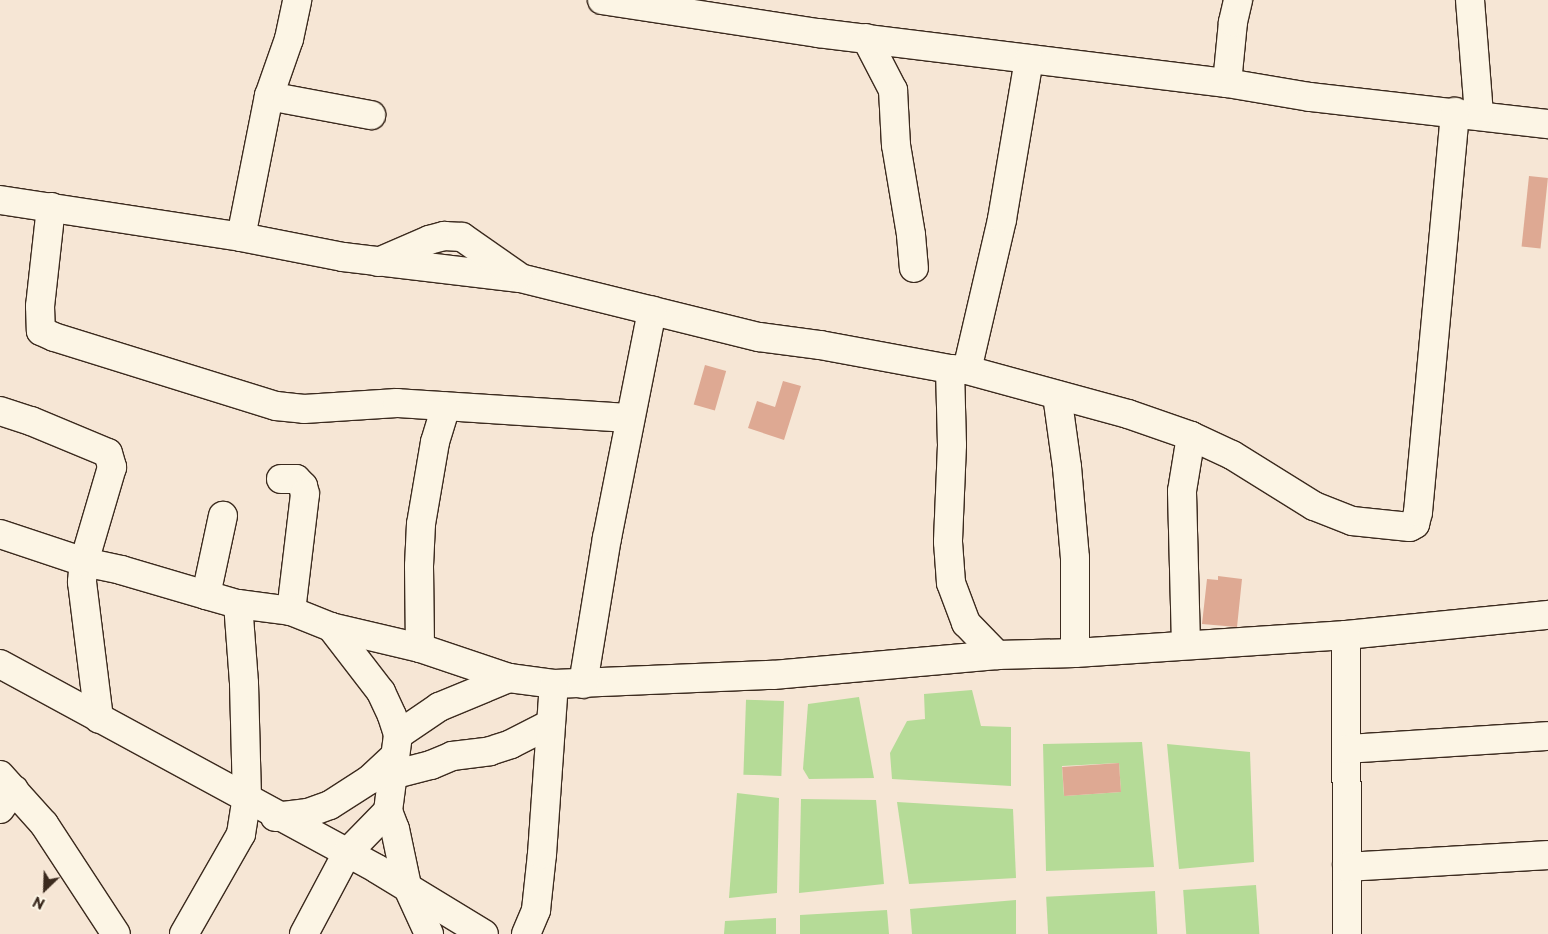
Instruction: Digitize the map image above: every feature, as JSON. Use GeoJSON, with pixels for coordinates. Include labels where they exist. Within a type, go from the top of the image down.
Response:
{"type":"FeatureCollection","features":[{"type":"Feature","properties":{"kind":"street"},"geometry":{"type":"LineString","coordinates":[[241,237],[269,96],[289,40],[297,0]]}},
{"type":"Feature","properties":{"kind":"street"},"geometry":{"type":"LineString","coordinates":[[602,0],[642,3],[774,26],[1227,83],[1310,97],[1548,124]]}},
{"type":"Feature","properties":{"kind":"street"},"geometry":{"type":"LineString","coordinates":[[711,15],[736,0]]}},
{"type":"Feature","properties":{"kind":"street"},"geometry":{"type":"LineString","coordinates":[[762,0],[774,26]]}},
{"type":"Feature","properties":{"kind":"street"},"geometry":{"type":"LineString","coordinates":[[1227,83],[1232,31],[1238,0]]}},
{"type":"Feature","properties":{"kind":"street"},"geometry":{"type":"LineString","coordinates":[[0,200],[241,237],[376,262],[429,240],[444,236],[462,237],[520,278],[759,338],[958,369],[1128,414],[1191,436],[1232,455],[1314,506],[1352,521],[1402,528],[1410,527],[1415,524],[1419,502],[1467,114],[1470,0]]}},
{"type":"Feature","properties":{"kind":"street"},"geometry":{"type":"LineString","coordinates":[[866,38],[893,90],[896,145],[911,236],[914,268]]}},
{"type":"Feature","properties":{"kind":"street"},"geometry":{"type":"LineString","coordinates":[[997,655],[966,623],[952,583],[948,542],[952,445],[958,369],[1002,219],[1029,59]]}},
{"type":"Feature","properties":{"kind":"street"},"geometry":{"type":"LineString","coordinates":[[269,96],[371,116]]}},
{"type":"Feature","properties":{"kind":"street"},"geometry":{"type":"LineString","coordinates":[[51,207],[40,306],[41,331],[54,337],[276,406],[304,409],[397,403],[630,418]]}},
{"type":"Feature","properties":{"kind":"street"},"geometry":{"type":"LineString","coordinates":[[583,684],[630,418],[652,310]]}},
{"type":"Feature","properties":{"kind":"street"},"geometry":{"type":"LineString","coordinates":[[1057,395],[1067,467],[1075,558],[1075,653]]}},
{"type":"Feature","properties":{"kind":"street"},"geometry":{"type":"LineString","coordinates":[[397,403],[435,442]]}},
{"type":"Feature","properties":{"kind":"street"},"geometry":{"type":"LineString","coordinates":[[420,648],[419,566],[421,532],[427,478],[435,442],[446,407]]}},
{"type":"Feature","properties":{"kind":"street"},"geometry":{"type":"LineString","coordinates":[[0,411],[32,421],[108,453],[112,467],[84,562],[82,582],[99,720]]}},
{"type":"Feature","properties":{"kind":"street"},"geometry":{"type":"LineString","coordinates":[[1186,645],[1182,491],[1191,436]]}},
{"type":"Feature","properties":{"kind":"street"},"geometry":{"type":"LineString","coordinates":[[281,479],[296,479],[303,486],[305,494],[291,612]]}},
{"type":"Feature","properties":{"kind":"street"},"geometry":{"type":"LineString","coordinates":[[206,595],[223,516]]}},
{"type":"Feature","properties":{"kind":"street"},"geometry":{"type":"LineString","coordinates":[[0,534],[84,562],[121,570],[238,604],[291,612],[331,627],[420,648],[509,678],[554,684],[773,675],[997,655],[1075,653],[1346,635],[1548,614]]}},
{"type":"Feature","properties":{"kind":"street"},"geometry":{"type":"LineString","coordinates":[[184,934],[241,834],[247,798],[244,683],[238,604]]}},
{"type":"Feature","properties":{"kind":"street"},"geometry":{"type":"LineString","coordinates":[[331,627],[381,692],[392,716],[394,756],[388,811],[396,829],[407,886],[429,934]]}},
{"type":"Feature","properties":{"kind":"street"},"geometry":{"type":"LineString","coordinates":[[1346,635],[1347,934]]}},
{"type":"Feature","properties":{"kind":"street"},"geometry":{"type":"LineString","coordinates":[[0,664],[99,720],[247,798],[407,886],[444,925],[484,934]]}},
{"type":"Feature","properties":{"kind":"street"},"geometry":{"type":"LineString","coordinates":[[241,834],[253,825],[279,816],[308,813],[330,805],[369,780],[439,707],[509,678]]}},
{"type":"Feature","properties":{"kind":"street"},"geometry":{"type":"LineString","coordinates":[[526,934],[536,910],[554,684]]}},
{"type":"Feature","properties":{"kind":"street"},"geometry":{"type":"LineString","coordinates":[[394,756],[431,765],[452,756],[490,751],[511,744],[550,724]]}},
{"type":"Feature","properties":{"kind":"street"},"geometry":{"type":"LineString","coordinates":[[1347,749],[1548,736]]}},
{"type":"Feature","properties":{"kind":"street"},"geometry":{"type":"LineString","coordinates":[[5,791],[44,824],[116,934]]}},
{"type":"Feature","properties":{"kind":"street"},"geometry":{"type":"LineString","coordinates":[[304,934],[347,853],[388,811]]}},
{"type":"Feature","properties":{"kind":"street"},"geometry":{"type":"LineString","coordinates":[[1347,867],[1548,855]]}},
{"type":"Feature","properties":{"kind":"green space"},"geometry":{"type":"Polygon","coordinates":[[[972,690],[981,726],[1011,727],[1011,786],[892,779],[890,753],[907,721],[925,719],[924,694],[972,690]]]}},
{"type":"Feature","properties":{"kind":"green space"},"geometry":{"type":"Polygon","coordinates":[[[859,697],[874,778],[809,779],[803,769],[808,704],[859,697]]]}},
{"type":"Feature","properties":{"kind":"green space"},"geometry":{"type":"Polygon","coordinates":[[[746,700],[784,701],[781,776],[743,775],[746,700]]]}},
{"type":"Feature","properties":{"kind":"green space"},"geometry":{"type":"Polygon","coordinates":[[[1142,742],[1154,867],[1046,871],[1043,744],[1142,742]],[[1119,763],[1062,766],[1064,796],[1121,792],[1119,763]]]}},
{"type":"Feature","properties":{"kind":"green space"},"geometry":{"type":"Polygon","coordinates":[[[1167,744],[1250,752],[1254,862],[1179,869],[1167,744]]]}},
{"type":"Feature","properties":{"kind":"green space"},"geometry":{"type":"Polygon","coordinates":[[[737,793],[779,798],[777,893],[729,898],[737,793]]]}},
{"type":"Feature","properties":{"kind":"green space"},"geometry":{"type":"Polygon","coordinates":[[[801,799],[876,800],[884,884],[799,893],[801,799]]]}},
{"type":"Feature","properties":{"kind":"green space"},"geometry":{"type":"Polygon","coordinates":[[[897,802],[1013,809],[1016,878],[909,884],[897,802]]]}},
{"type":"Feature","properties":{"kind":"green space"},"geometry":{"type":"Polygon","coordinates":[[[1256,885],[1259,934],[1186,934],[1183,890],[1256,885]]]}},
{"type":"Feature","properties":{"kind":"green space"},"geometry":{"type":"Polygon","coordinates":[[[1155,891],[1157,934],[1048,934],[1046,897],[1155,891]]]}},
{"type":"Feature","properties":{"kind":"green space"},"geometry":{"type":"Polygon","coordinates":[[[1016,900],[1016,934],[912,934],[910,909],[1016,900]]]}},
{"type":"Feature","properties":{"kind":"green space"},"geometry":{"type":"Polygon","coordinates":[[[887,910],[889,934],[800,934],[800,915],[887,910]]]}},
{"type":"Feature","properties":{"kind":"green space"},"geometry":{"type":"Polygon","coordinates":[[[776,918],[776,934],[724,934],[725,921],[776,918]]]}},
{"type":"Feature","properties":{"kind":"building"},"geometry":{"type":"Polygon","coordinates":[[[1529,176],[1548,178],[1540,249],[1522,247],[1529,176]]]}},
{"type":"Feature","properties":{"kind":"building"},"geometry":{"type":"Polygon","coordinates":[[[705,365],[726,371],[715,410],[694,404],[705,365]]]}},
{"type":"Feature","properties":{"kind":"building"},"geometry":{"type":"Polygon","coordinates":[[[783,381],[801,386],[784,440],[748,428],[757,401],[775,407],[783,381]]]}},
{"type":"Feature","properties":{"kind":"building"},"geometry":{"type":"Polygon","coordinates":[[[1218,576],[1242,579],[1237,627],[1202,624],[1207,579],[1218,580],[1218,576]]]}},
{"type":"Feature","properties":{"kind":"building"},"geometry":{"type":"Polygon","coordinates":[[[1119,763],[1121,792],[1064,796],[1062,767],[1119,763]]]}}]}
